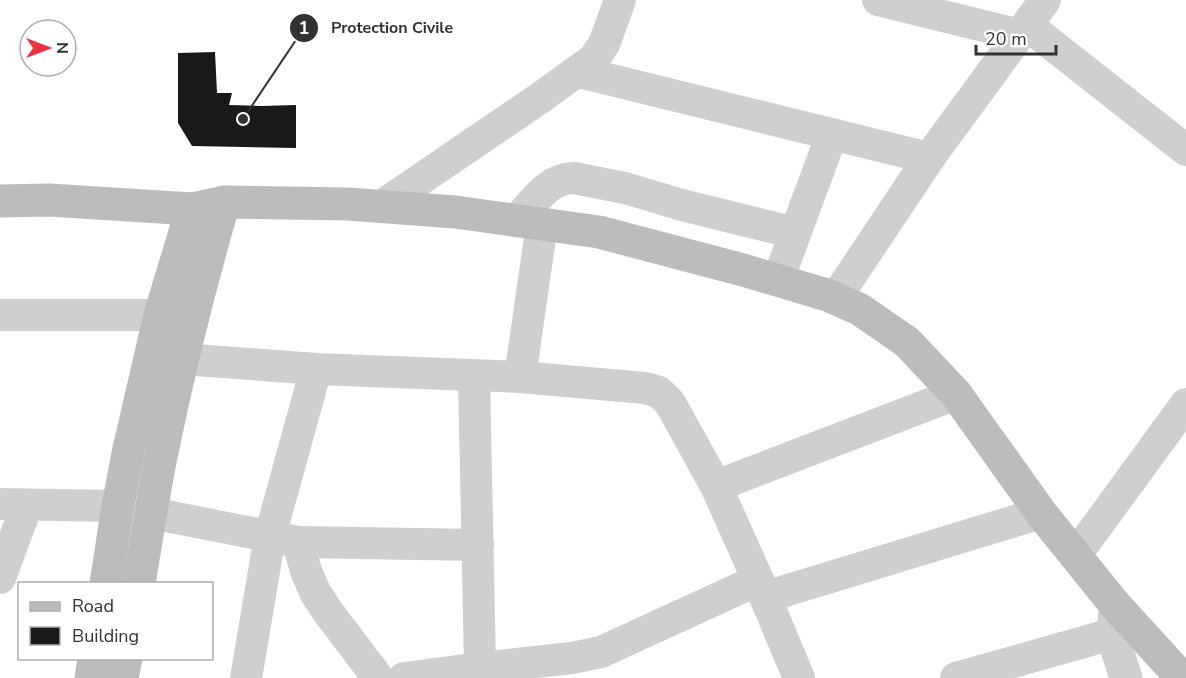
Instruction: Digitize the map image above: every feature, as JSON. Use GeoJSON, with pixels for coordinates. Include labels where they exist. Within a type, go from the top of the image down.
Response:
{"type":"FeatureCollection","features":[{"type":"Feature","properties":{"kind":"main road"},"geometry":{"type":"LineString","coordinates":[[0,201],[50,200],[208,206],[348,204],[455,212],[599,232],[743,270],[835,299],[859,309],[908,342],[956,394],[1041,513],[1076,556],[1114,620],[1182,678]]}},
{"type":"Feature","properties":{"kind":"main road"},"geometry":{"type":"LineString","coordinates":[[106,582],[129,449],[160,315],[208,206]]}},
{"type":"Feature","properties":{"kind":"main road"},"geometry":{"type":"LineString","coordinates":[[139,582],[162,452],[203,273],[208,206]]}},
{"type":"Feature","properties":{"kind":"main road"},"geometry":{"type":"LineString","coordinates":[[129,449],[162,452]]}},
{"type":"Feature","properties":{"kind":"main road"},"geometry":{"type":"LineString","coordinates":[[91,678],[94,660]]}},
{"type":"Feature","properties":{"kind":"main road"},"geometry":{"type":"LineString","coordinates":[[122,678],[126,660]]}},
{"type":"Feature","properties":{"kind":"street"},"geometry":{"type":"LineString","coordinates":[[380,207],[579,72],[594,59],[604,44],[620,0]]}},
{"type":"Feature","properties":{"kind":"street"},"geometry":{"type":"LineString","coordinates":[[878,0],[1023,30],[1186,150]]}},
{"type":"Feature","properties":{"kind":"street"},"geometry":{"type":"LineString","coordinates":[[835,299],[929,158],[1045,0]]}},
{"type":"Feature","properties":{"kind":"street"},"geometry":{"type":"LineString","coordinates":[[579,72],[929,158]]}},
{"type":"Feature","properties":{"kind":"street"},"geometry":{"type":"LineString","coordinates":[[778,280],[832,134]]}},
{"type":"Feature","properties":{"kind":"street"},"geometry":{"type":"LineString","coordinates":[[520,377],[530,222],[550,185],[567,178],[574,178],[625,188],[682,205],[795,233]]}},
{"type":"Feature","properties":{"kind":"street"},"geometry":{"type":"LineString","coordinates":[[0,315],[160,315]]}},
{"type":"Feature","properties":{"kind":"street"},"geometry":{"type":"LineString","coordinates":[[182,359],[316,369],[520,377],[645,388],[659,392],[670,403],[716,486],[799,678]]}},
{"type":"Feature","properties":{"kind":"street"},"geometry":{"type":"LineString","coordinates":[[246,678],[284,539],[316,369]]}},
{"type":"Feature","properties":{"kind":"street"},"geometry":{"type":"LineString","coordinates":[[474,376],[480,668]]}},
{"type":"Feature","properties":{"kind":"street"},"geometry":{"type":"LineString","coordinates":[[716,486],[956,394]]}},
{"type":"Feature","properties":{"kind":"street"},"geometry":{"type":"LineString","coordinates":[[1076,556],[1186,404]]}},
{"type":"Feature","properties":{"kind":"street"},"geometry":{"type":"LineString","coordinates":[[0,578],[14,505],[118,506]]}},
{"type":"Feature","properties":{"kind":"street"},"geometry":{"type":"LineString","coordinates":[[151,513],[284,539],[478,545]]}},
{"type":"Feature","properties":{"kind":"street"},"geometry":{"type":"LineString","coordinates":[[404,678],[480,668],[576,668],[601,652],[761,589],[1041,513]]}},
{"type":"Feature","properties":{"kind":"street"},"geometry":{"type":"LineString","coordinates":[[284,539],[306,571],[315,592],[328,612],[378,678]]}},
{"type":"Feature","properties":{"kind":"street"},"geometry":{"type":"LineString","coordinates":[[957,678],[1114,620],[1125,678]]}},
{"type":"Feature","properties":{"kind":"building"},"geometry":{"type":"Polygon","coordinates":[[[215,52],[217,93],[232,93],[229,105],[296,105],[296,148],[192,146],[178,123],[178,53],[215,52]]]}},
{"type":"Feature","properties":{"kind":"place","name":"Protection Civile"},"geometry":{"type":"Point","coordinates":[243,119]}}]}
